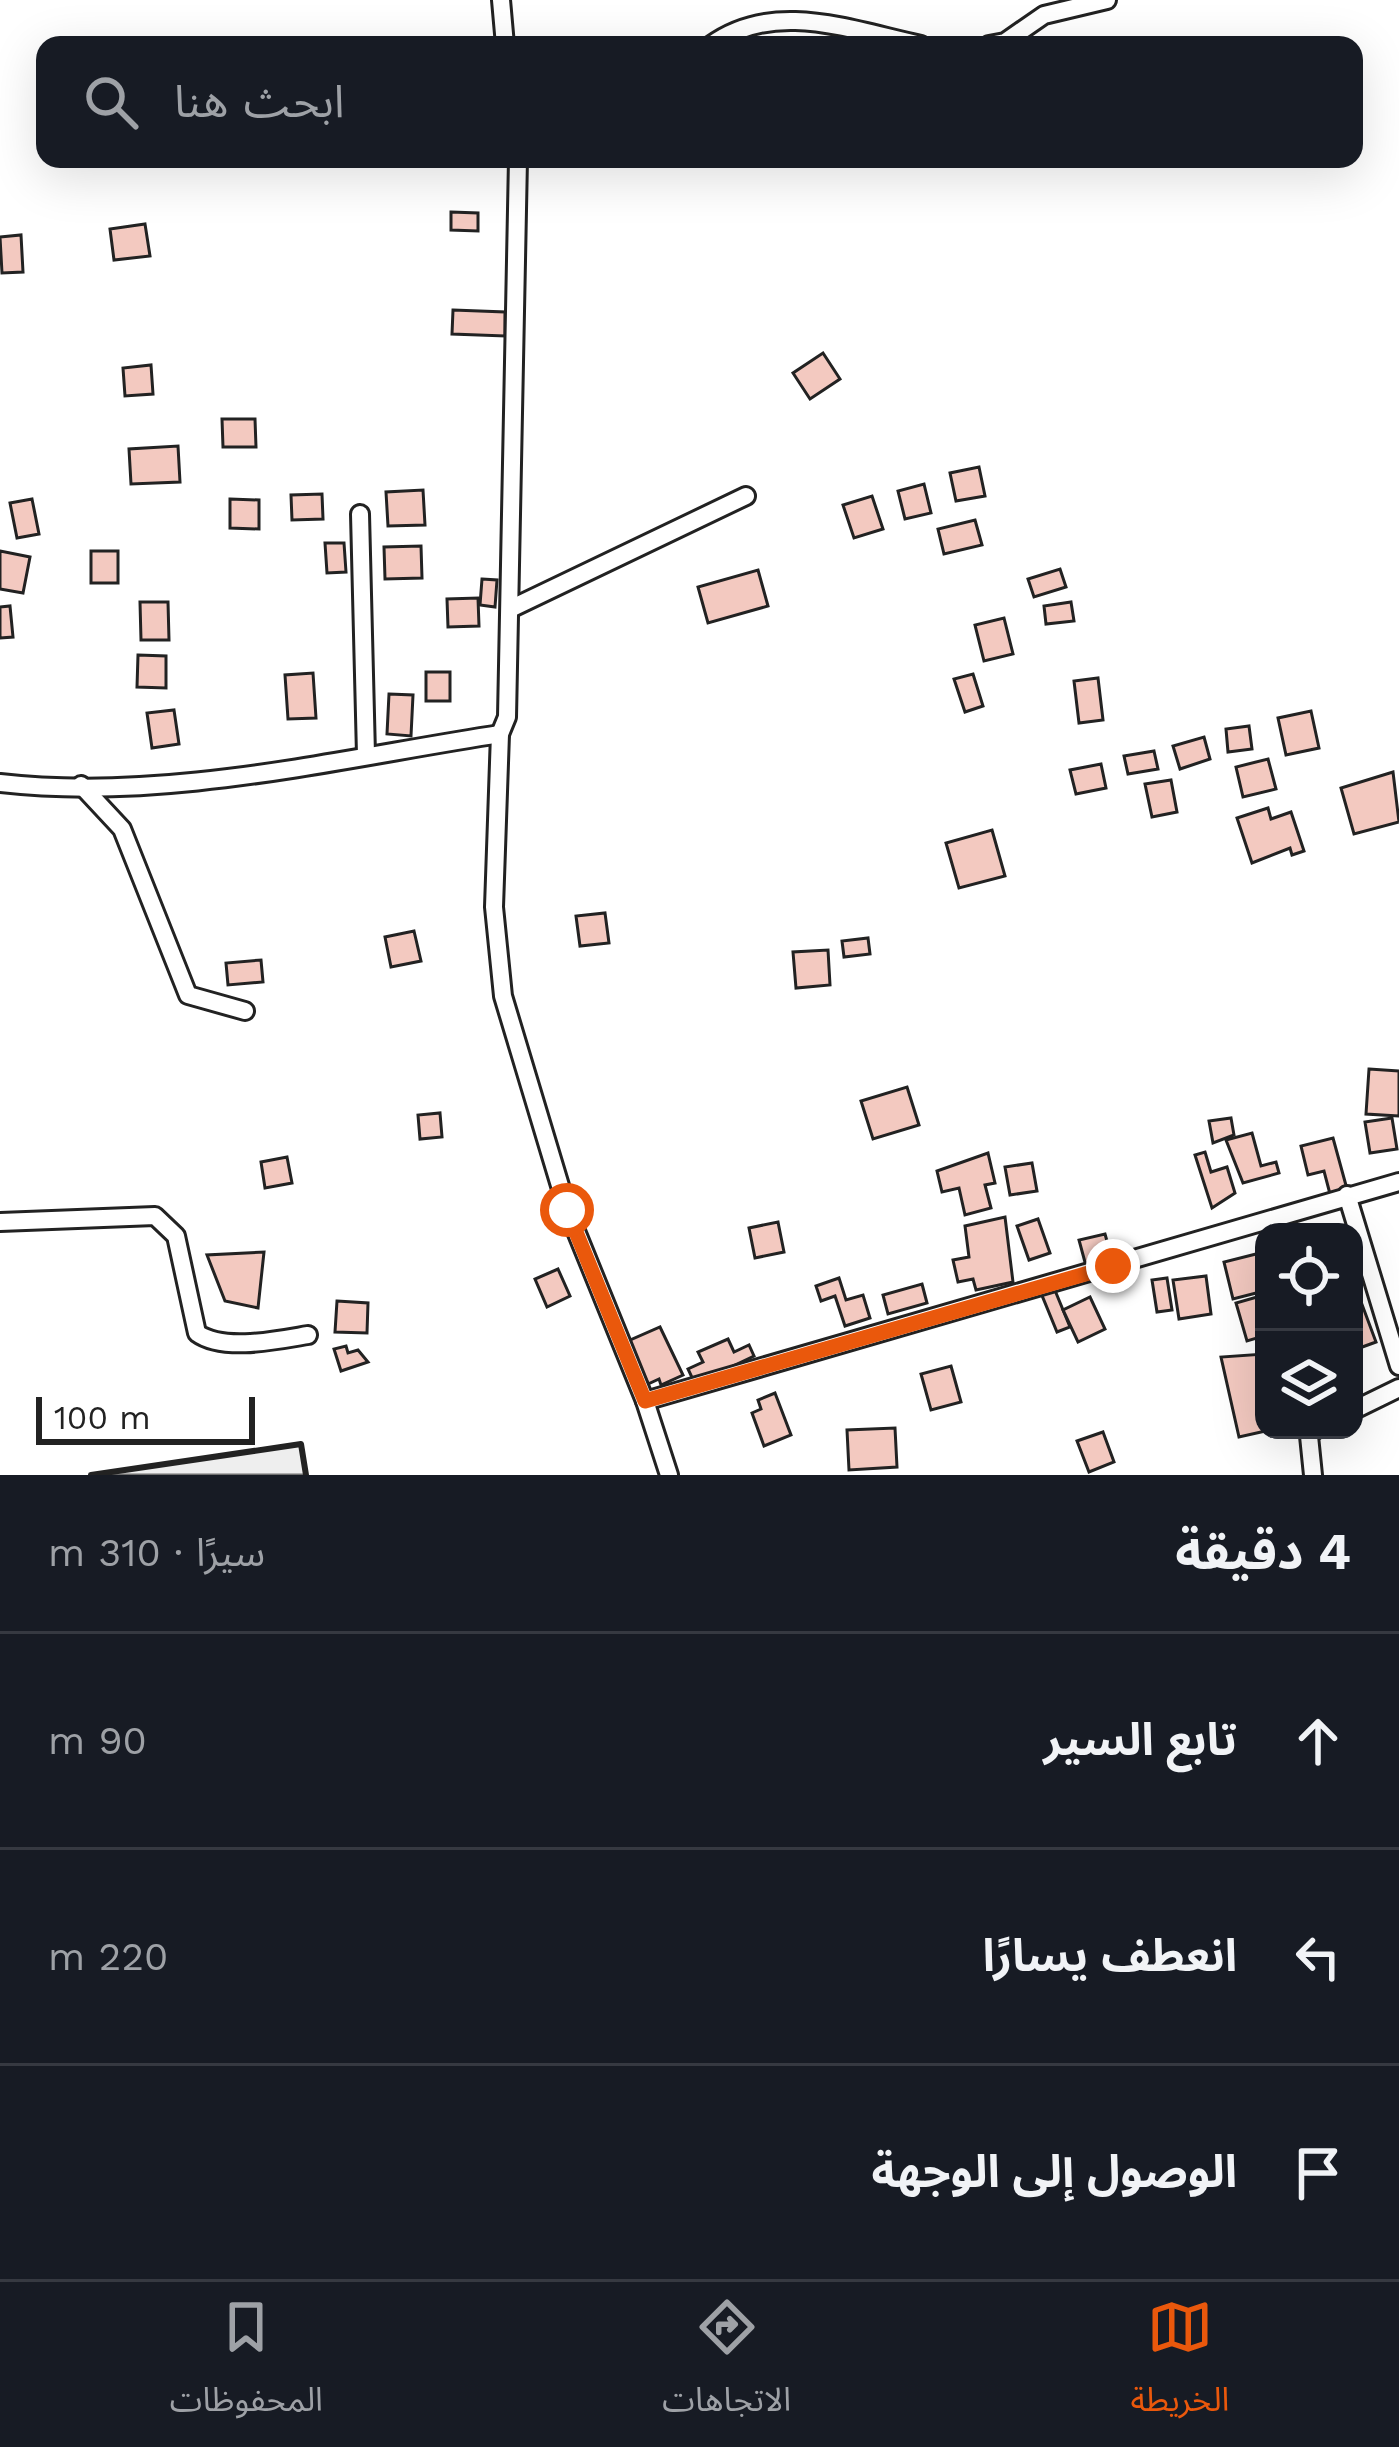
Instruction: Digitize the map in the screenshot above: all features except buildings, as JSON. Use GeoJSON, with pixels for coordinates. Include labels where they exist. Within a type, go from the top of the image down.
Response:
{"type":"FeatureCollection","features":[{"type":"Feature","properties":{"kind":"street"},"geometry":{"type":"LineString","coordinates":[[501,0],[504,36]]}},
{"type":"Feature","properties":{"kind":"street"},"geometry":{"type":"LineString","coordinates":[[1012,36],[1044,7],[1107,0]]}},
{"type":"Feature","properties":{"kind":"street"},"geometry":{"type":"LineString","coordinates":[[724,36],[763,10],[812,14],[889,36]]}},
{"type":"Feature","properties":{"kind":"street"},"geometry":{"type":"LineString","coordinates":[[520,168],[507,717],[500,734],[494,907],[503,996],[567,1210],[670,1475]]}},
{"type":"Feature","properties":{"kind":"street"},"geometry":{"type":"LineString","coordinates":[[510,609],[746,496]]}},
{"type":"Feature","properties":{"kind":"street"},"geometry":{"type":"LineString","coordinates":[[360,514],[366,754]]}},
{"type":"Feature","properties":{"kind":"street"},"geometry":{"type":"LineString","coordinates":[[0,783],[81,785],[278,771],[500,734]]}},
{"type":"Feature","properties":{"kind":"street"},"geometry":{"type":"LineString","coordinates":[[81,785],[122,829],[188,994],[245,1011]]}},
{"type":"Feature","properties":{"kind":"street"},"geometry":{"type":"LineString","coordinates":[[1280,1223],[1347,1195],[1399,1182]]}},
{"type":"Feature","properties":{"kind":"street"},"geometry":{"type":"LineString","coordinates":[[1347,1195],[1399,1366]]}},
{"type":"Feature","properties":{"kind":"street"},"geometry":{"type":"LineString","coordinates":[[0,1222],[155,1216],[176,1236],[197,1333],[206,1340],[230,1341],[308,1335]]}},
{"type":"Feature","properties":{"kind":"street"},"geometry":{"type":"LineString","coordinates":[[645,1401],[1255,1231]]}},
{"type":"Feature","properties":{"kind":"street"},"geometry":{"type":"LineString","coordinates":[[1363,1406],[1399,1388]]}},
{"type":"Feature","properties":{"kind":"street"},"geometry":{"type":"LineString","coordinates":[[1309,1439],[1313,1475]]}},
{"type":"Feature","properties":{"kind":"shaded area"},"geometry":{"type":"Polygon","coordinates":[[[301,1444],[306,1475],[91,1475],[301,1444]]]}},
{"type":"Feature","properties":{"kind":"wall"},"geometry":{"type":"LineString","coordinates":[[91,1475],[301,1444],[306,1475]]}},
{"type":"Feature","properties":{"kind":"route"},"geometry":{"type":"LineString","coordinates":[[567,1210],[645,1401],[1113,1266]]}}]}
